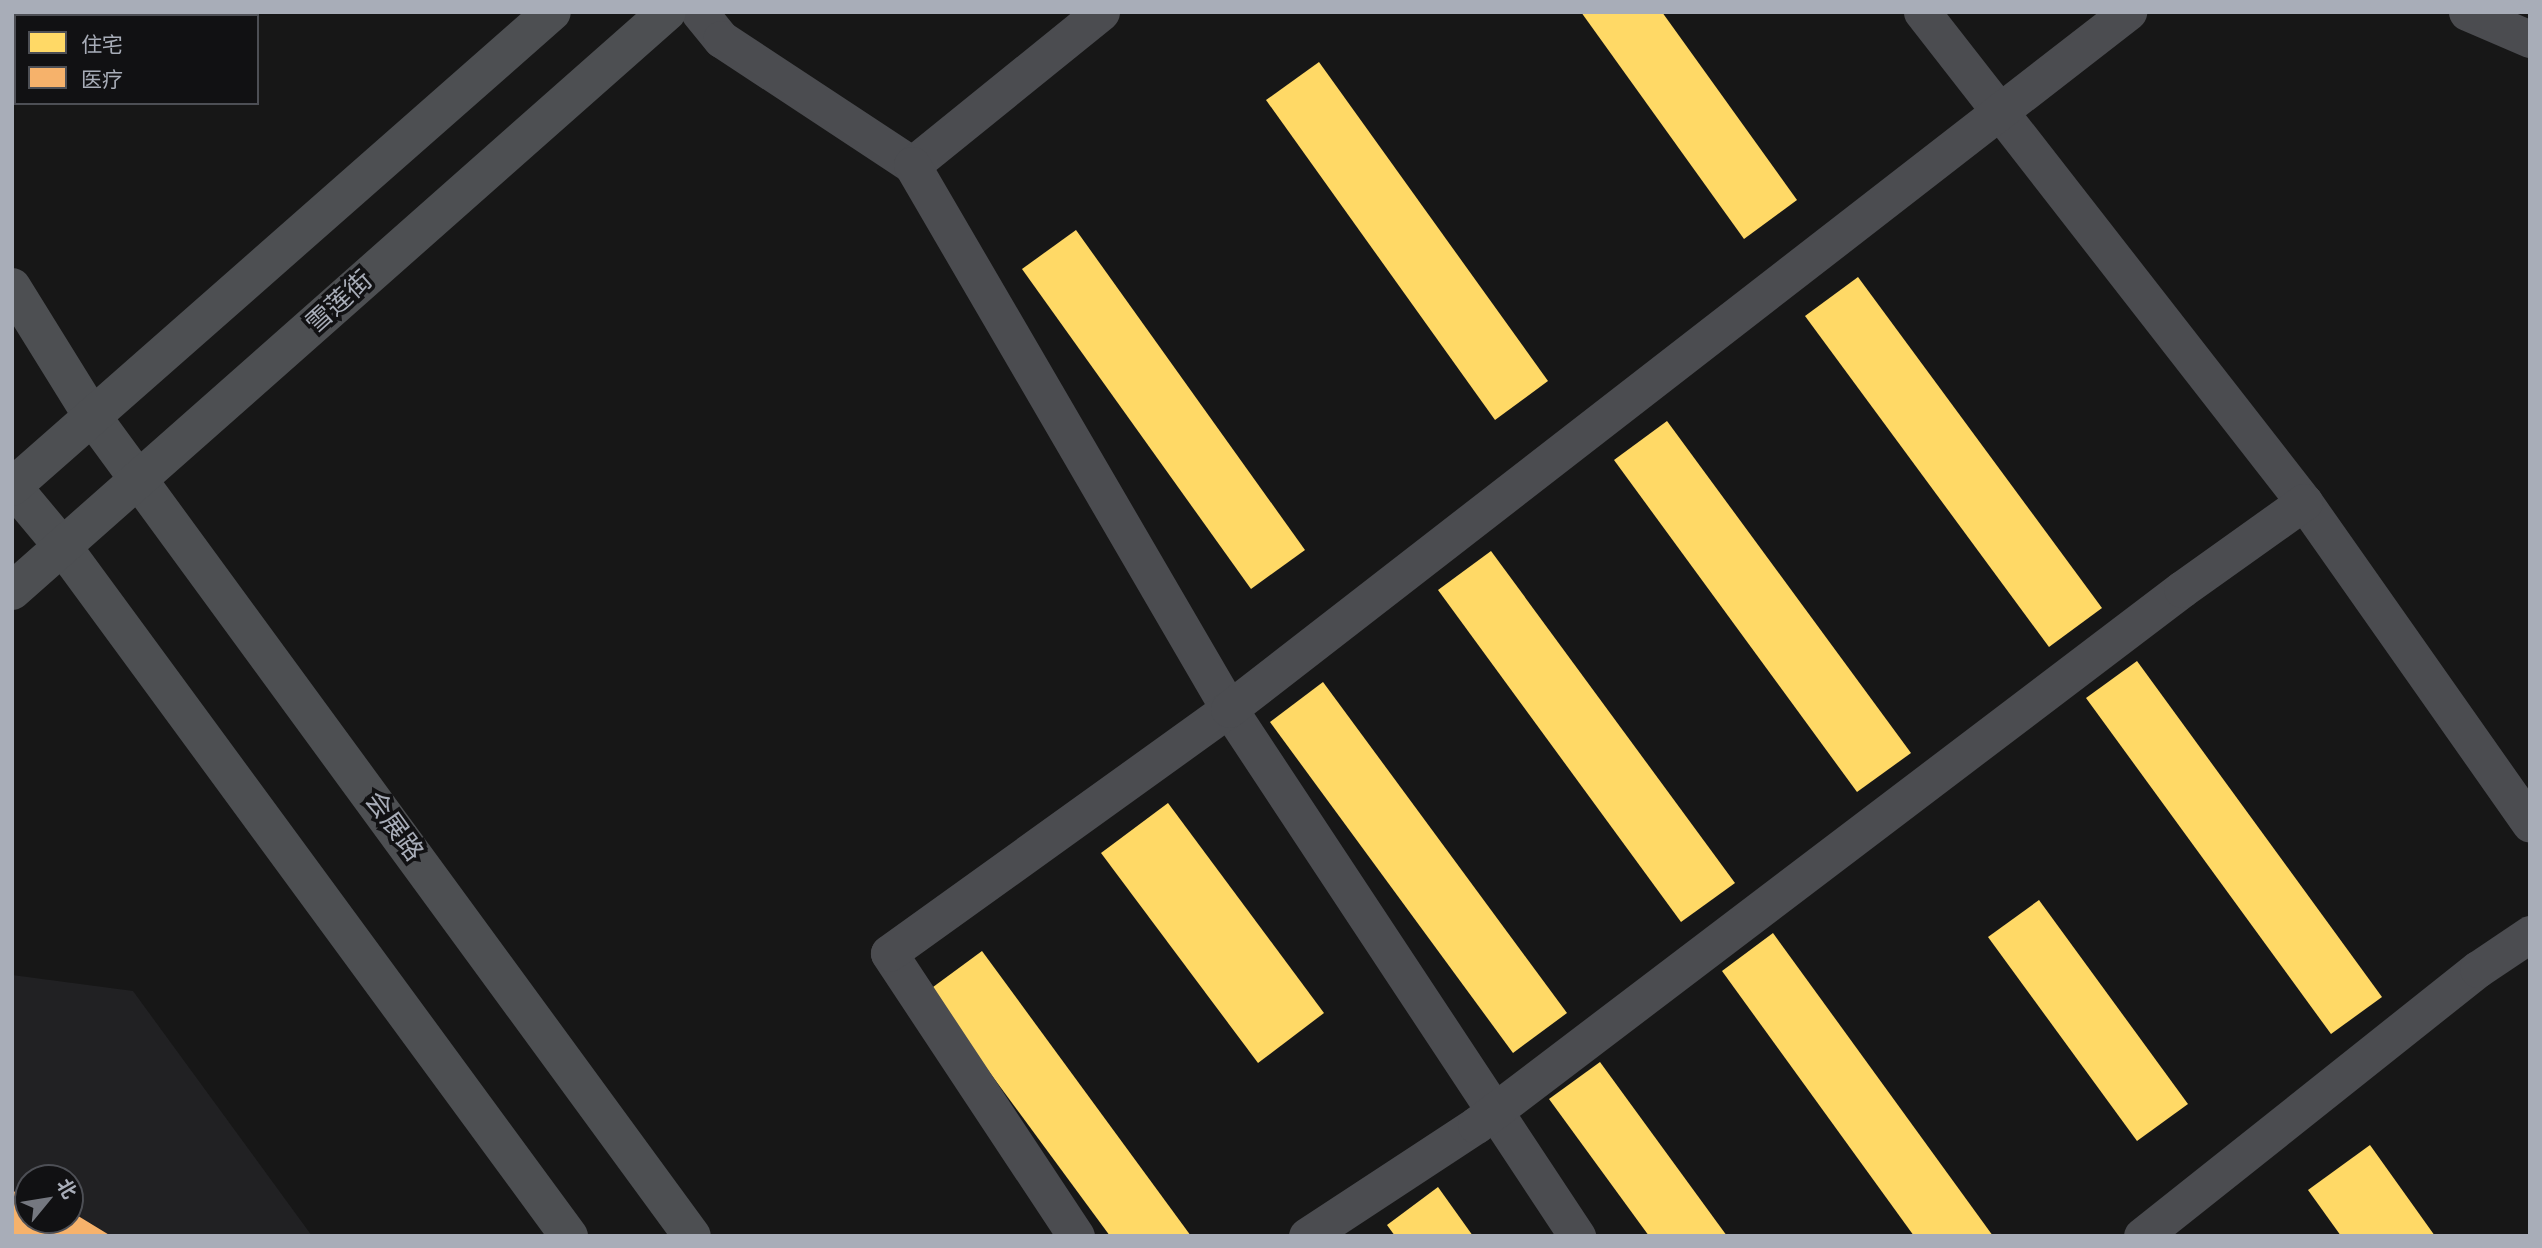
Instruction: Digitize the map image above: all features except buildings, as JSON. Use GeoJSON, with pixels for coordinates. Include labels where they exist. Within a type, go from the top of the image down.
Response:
{"type":"FeatureCollection","features":[{"type":"Feature","properties":{"kind":"main road"},"geometry":{"type":"LineString","coordinates":[[552,12],[94,419],[12,487],[63,547],[569,1236]]}},
{"type":"Feature","properties":{"kind":"main road","name":"雪莲街"},"geometry":{"type":"LineString","coordinates":[[12,591],[140,481],[667,12]]}},
{"type":"Feature","properties":{"kind":"main road","name":"会展路"},"geometry":{"type":"LineString","coordinates":[[12,287],[94,419],[692,1236]]}},
{"type":"Feature","properties":{"kind":"street"},"geometry":{"type":"LineString","coordinates":[[699,12],[721,39],[912,164],[1229,709],[1577,1236]]}},
{"type":"Feature","properties":{"kind":"street"},"geometry":{"type":"LineString","coordinates":[[912,164],[1101,12]]}},
{"type":"Feature","properties":{"kind":"street"},"geometry":{"type":"LineString","coordinates":[[1922,12],[2304,502],[2530,823]]}},
{"type":"Feature","properties":{"kind":"street"},"geometry":{"type":"LineString","coordinates":[[1076,1236],[889,953],[1229,709],[2128,12]]}},
{"type":"Feature","properties":{"kind":"street"},"geometry":{"type":"LineString","coordinates":[[2467,12],[2530,39]]}},
{"type":"Feature","properties":{"kind":"street"},"geometry":{"type":"LineString","coordinates":[[1307,1236],[1494,1112],[2171,598],[2304,502]]}},
{"type":"Feature","properties":{"kind":"street"},"geometry":{"type":"LineString","coordinates":[[2142,1236],[2478,969],[2530,934]]}},
{"type":"Feature","properties":{"kind":"shaded area"},"geometry":{"type":"Polygon","coordinates":[[[12,975],[133,991],[312,1236],[12,1236],[12,975]]]}}]}
